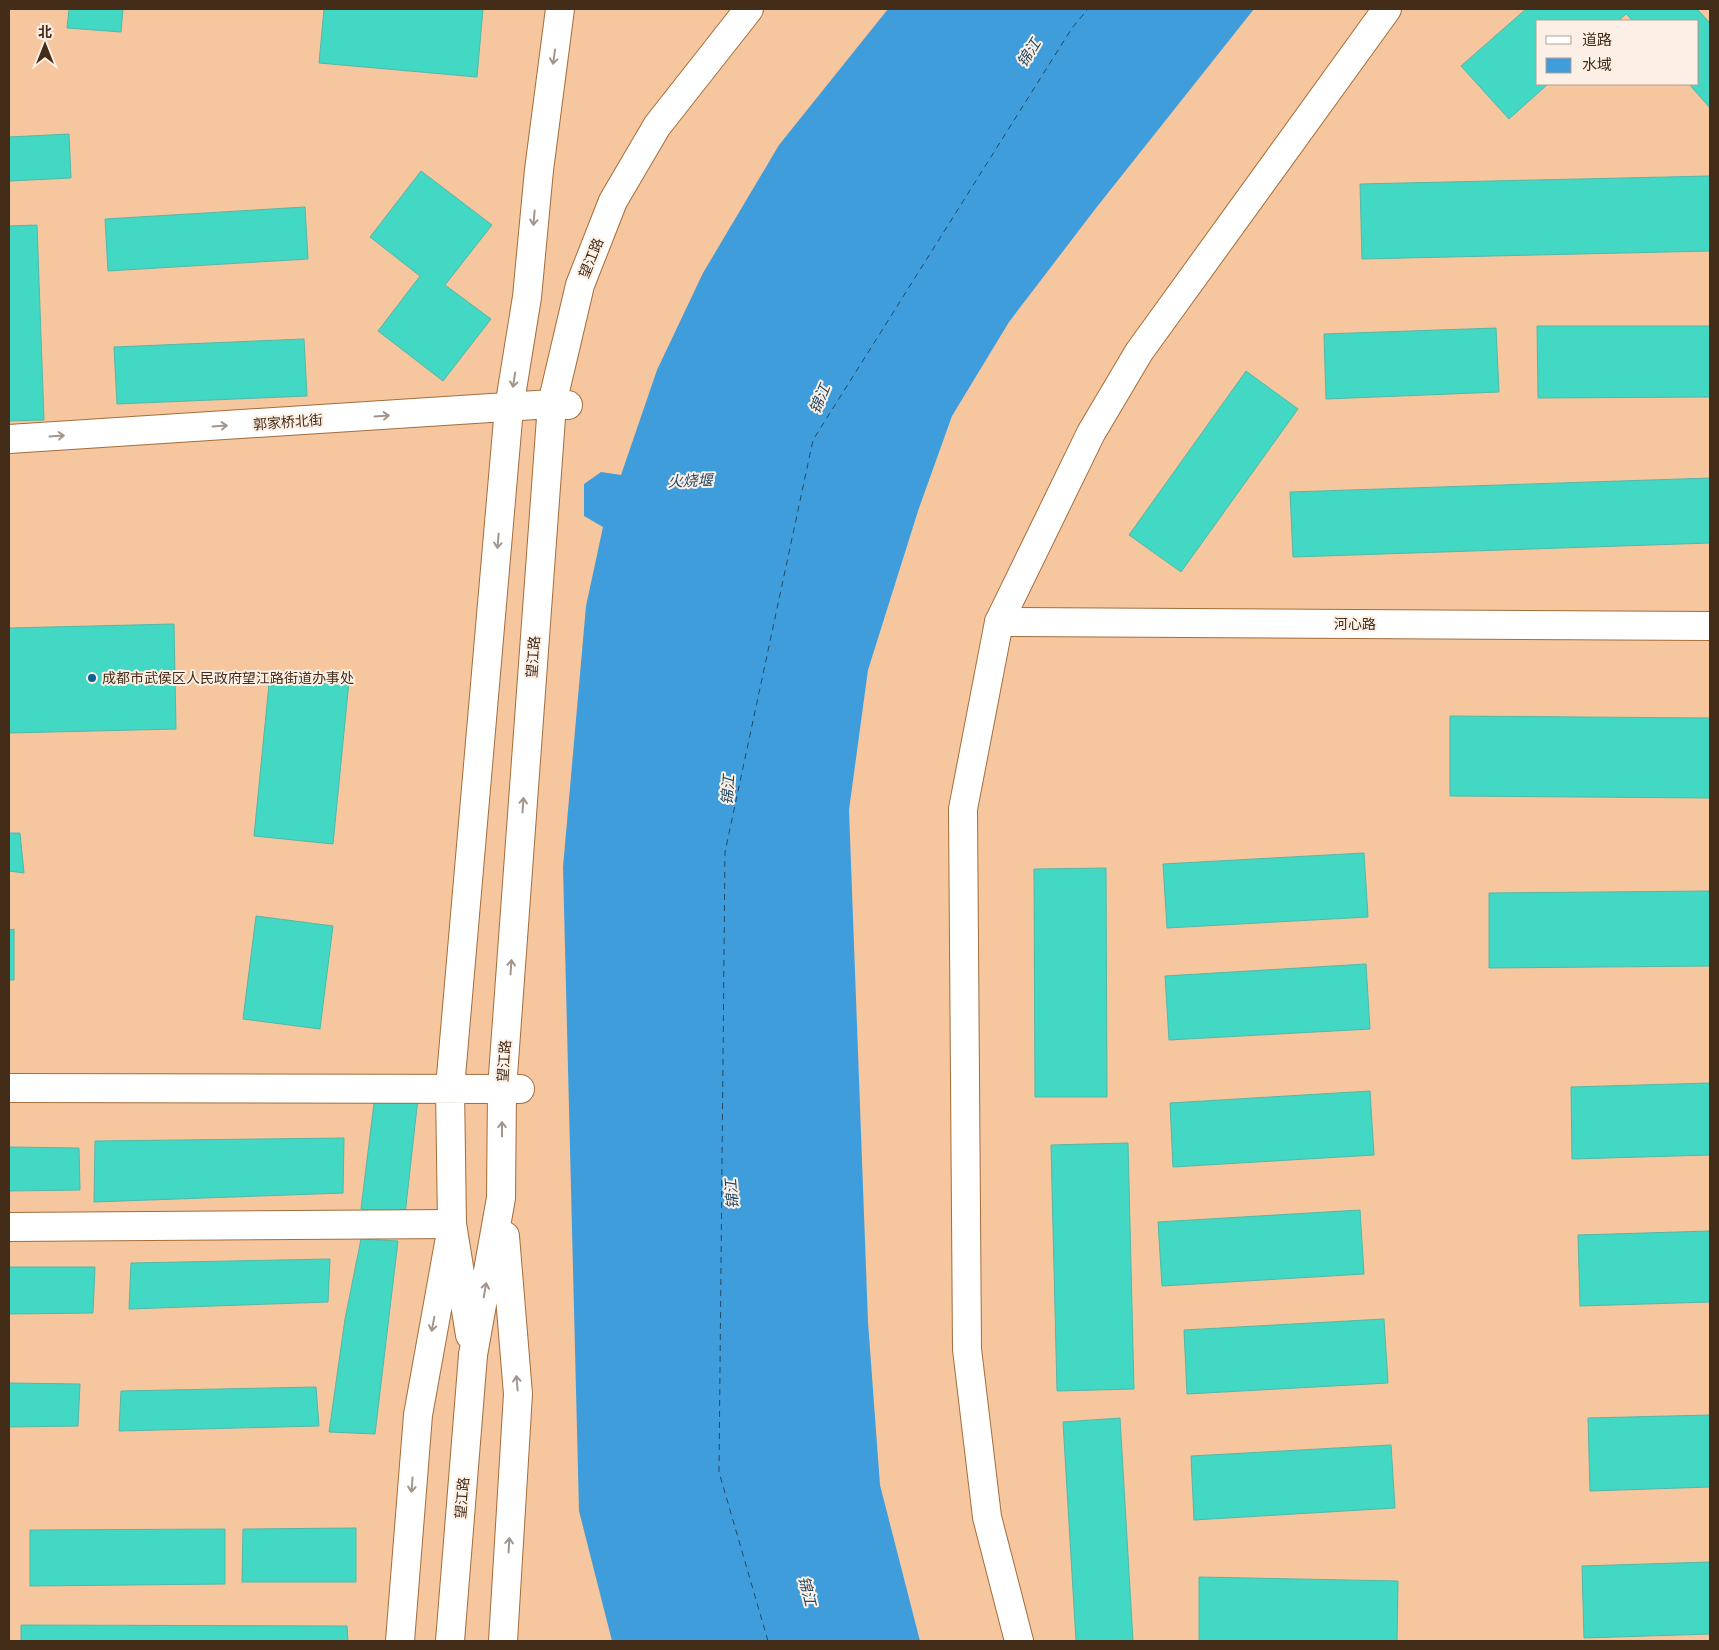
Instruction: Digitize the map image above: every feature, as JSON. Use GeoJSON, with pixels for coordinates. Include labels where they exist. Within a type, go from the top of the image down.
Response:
{"type":"FeatureCollection","features":[{"type":"Feature","properties":{"kind":"street","name":"望江路"},"geometry":{"type":"LineString","coordinates":[[474,1355],[452,1224],[450,1088],[509,408],[527,296],[539,170],[560,9]]}},
{"type":"Feature","properties":{"kind":"street","name":"望江路"},"geometry":{"type":"LineString","coordinates":[[450,1641],[474,1355],[502,1198],[560,405],[580,285],[613,201],[657,126],[749,9]]}},
{"type":"Feature","properties":{"kind":"street"},"geometry":{"type":"LineString","coordinates":[[1020,1641],[987,1517],[967,1349],[962,809],[999,622],[1091,434],[1139,352],[1387,9]]}},
{"type":"Feature","properties":{"kind":"street","name":"郭家桥北街"},"geometry":{"type":"LineString","coordinates":[[9,439],[560,405]]}},
{"type":"Feature","properties":{"kind":"street","name":"河心路"},"geometry":{"type":"LineString","coordinates":[[999,622],[1710,626]]}},
{"type":"Feature","properties":{"kind":"street"},"geometry":{"type":"LineString","coordinates":[[9,1088],[511,1089]]}},
{"type":"Feature","properties":{"kind":"street"},"geometry":{"type":"LineString","coordinates":[[502,1198],[518,1394],[503,1641]]}},
{"type":"Feature","properties":{"kind":"street"},"geometry":{"type":"LineString","coordinates":[[9,1227],[452,1224],[418,1415],[400,1641]]}},
{"type":"Feature","properties":{"kind":"water"},"geometry":{"type":"Polygon","coordinates":[[[888,9],[1254,9],[1096,208],[1009,322],[952,416],[918,511],[868,670],[849,810],[868,1322],[880,1485],[920,1641],[612,1641],[579,1511],[563,867],[586,606],[603,527],[584,516],[584,484],[601,472],[621,475],[657,370],[703,273],[779,145],[888,9]]]}},
{"type":"Feature","properties":{"kind":"building"},"geometry":{"type":"Polygon","coordinates":[[[69,9],[123,9],[121,32],[67,28],[69,9]]]}},
{"type":"Feature","properties":{"kind":"building"},"geometry":{"type":"Polygon","coordinates":[[[324,9],[483,9],[477,77],[319,63],[324,9]]]}},
{"type":"Feature","properties":{"kind":"building"},"geometry":{"type":"Polygon","coordinates":[[[1526,9],[1697,9],[1710,23],[1710,108],[1690,85],[1699,85],[1699,20],[1632,20],[1626,14],[1619,20],[1536,20],[1536,85],[1547,85],[1509,119],[1461,66],[1526,9]]]}},
{"type":"Feature","properties":{"kind":"building"},"geometry":{"type":"Polygon","coordinates":[[[69,134],[71,178],[9,181],[9,137],[69,134]]]}},
{"type":"Feature","properties":{"kind":"building"},"geometry":{"type":"Polygon","coordinates":[[[421,171],[492,225],[445,285],[491,319],[443,381],[378,331],[420,276],[370,237],[421,171]]]}},
{"type":"Feature","properties":{"kind":"building"},"geometry":{"type":"Polygon","coordinates":[[[1710,176],[1710,251],[1362,259],[1360,184],[1710,176]]]}},
{"type":"Feature","properties":{"kind":"building"},"geometry":{"type":"Polygon","coordinates":[[[305,207],[308,259],[108,271],[105,219],[305,207]]]}},
{"type":"Feature","properties":{"kind":"building"},"geometry":{"type":"Polygon","coordinates":[[[37,225],[44,420],[9,421],[9,226],[37,225]]]}},
{"type":"Feature","properties":{"kind":"building"},"geometry":{"type":"Polygon","coordinates":[[[1537,326],[1710,326],[1710,397],[1538,398],[1537,326]]]}},
{"type":"Feature","properties":{"kind":"building"},"geometry":{"type":"Polygon","coordinates":[[[1496,328],[1499,392],[1326,399],[1324,334],[1496,328]]]}},
{"type":"Feature","properties":{"kind":"building"},"geometry":{"type":"Polygon","coordinates":[[[304,339],[307,396],[117,404],[114,347],[304,339]]]}},
{"type":"Feature","properties":{"kind":"building"},"geometry":{"type":"Polygon","coordinates":[[[1246,371],[1298,409],[1181,572],[1129,535],[1246,371]]]}},
{"type":"Feature","properties":{"kind":"building"},"geometry":{"type":"Polygon","coordinates":[[[1710,478],[1710,543],[1293,557],[1290,492],[1710,478]]]}},
{"type":"Feature","properties":{"kind":"building","name":"成都市武侯区人民政府望江路街道办事处"},"geometry":{"type":"Polygon","coordinates":[[[174,624],[176,729],[9,733],[9,628],[174,624]]]}},
{"type":"Feature","properties":{"kind":"building"},"geometry":{"type":"Polygon","coordinates":[[[270,674],[349,681],[333,844],[254,836],[270,674]]]}},
{"type":"Feature","properties":{"kind":"building"},"geometry":{"type":"Polygon","coordinates":[[[1450,716],[1710,718],[1710,798],[1450,796],[1450,716]]]}},
{"type":"Feature","properties":{"kind":"building"},"geometry":{"type":"Polygon","coordinates":[[[9,833],[20,833],[24,873],[9,871],[9,833]]]}},
{"type":"Feature","properties":{"kind":"building"},"geometry":{"type":"Polygon","coordinates":[[[1364,853],[1368,917],[1167,928],[1163,864],[1364,853]]]}},
{"type":"Feature","properties":{"kind":"building"},"geometry":{"type":"Polygon","coordinates":[[[1106,868],[1107,1097],[1035,1097],[1034,869],[1106,868]]]}},
{"type":"Feature","properties":{"kind":"building"},"geometry":{"type":"Polygon","coordinates":[[[1710,891],[1710,966],[1489,968],[1489,893],[1710,891]]]}},
{"type":"Feature","properties":{"kind":"building"},"geometry":{"type":"Polygon","coordinates":[[[256,916],[333,926],[320,1029],[243,1019],[256,916]]]}},
{"type":"Feature","properties":{"kind":"building"},"geometry":{"type":"Polygon","coordinates":[[[14,929],[14,980],[9,980],[9,930],[14,929]]]}},
{"type":"Feature","properties":{"kind":"building"},"geometry":{"type":"Polygon","coordinates":[[[1366,964],[1370,1029],[1169,1040],[1165,976],[1366,964]]]}},
{"type":"Feature","properties":{"kind":"building"},"geometry":{"type":"Polygon","coordinates":[[[1710,1083],[1710,1155],[1572,1159],[1571,1087],[1710,1083]]]}},
{"type":"Feature","properties":{"kind":"building"},"geometry":{"type":"Polygon","coordinates":[[[1370,1091],[1374,1155],[1173,1167],[1170,1103],[1370,1091]]]}},
{"type":"Feature","properties":{"kind":"building"},"geometry":{"type":"Polygon","coordinates":[[[375,1095],[418,1098],[405,1215],[361,1209],[375,1095]]]}},
{"type":"Feature","properties":{"kind":"building"},"geometry":{"type":"Polygon","coordinates":[[[344,1138],[343,1193],[94,1202],[95,1141],[344,1138]]]}},
{"type":"Feature","properties":{"kind":"building"},"geometry":{"type":"Polygon","coordinates":[[[1128,1143],[1134,1389],[1057,1391],[1051,1145],[1128,1143]]]}},
{"type":"Feature","properties":{"kind":"building"},"geometry":{"type":"Polygon","coordinates":[[[9,1147],[79,1148],[80,1190],[9,1191],[9,1147]]]}},
{"type":"Feature","properties":{"kind":"building"},"geometry":{"type":"Polygon","coordinates":[[[1360,1210],[1364,1274],[1162,1286],[1158,1222],[1360,1210]]]}},
{"type":"Feature","properties":{"kind":"building"},"geometry":{"type":"Polygon","coordinates":[[[1710,1231],[1710,1302],[1580,1306],[1578,1235],[1710,1231]]]}},
{"type":"Feature","properties":{"kind":"building"},"geometry":{"type":"Polygon","coordinates":[[[361,1239],[398,1241],[375,1434],[329,1432],[345,1319],[361,1239]]]}},
{"type":"Feature","properties":{"kind":"building"},"geometry":{"type":"Polygon","coordinates":[[[330,1259],[328,1302],[129,1309],[131,1263],[330,1259]]]}},
{"type":"Feature","properties":{"kind":"building"},"geometry":{"type":"Polygon","coordinates":[[[9,1267],[95,1267],[93,1313],[9,1314],[9,1267]]]}},
{"type":"Feature","properties":{"kind":"building"},"geometry":{"type":"Polygon","coordinates":[[[1384,1319],[1388,1383],[1187,1394],[1184,1330],[1384,1319]]]}},
{"type":"Feature","properties":{"kind":"building"},"geometry":{"type":"Polygon","coordinates":[[[9,1383],[80,1384],[78,1426],[9,1427],[9,1383]]]}},
{"type":"Feature","properties":{"kind":"building"},"geometry":{"type":"Polygon","coordinates":[[[316,1387],[319,1426],[119,1431],[121,1391],[316,1387]]]}},
{"type":"Feature","properties":{"kind":"building"},"geometry":{"type":"Polygon","coordinates":[[[1710,1415],[1710,1487],[1590,1491],[1588,1418],[1710,1415]]]}},
{"type":"Feature","properties":{"kind":"building"},"geometry":{"type":"Polygon","coordinates":[[[1120,1418],[1133,1641],[1076,1641],[1063,1422],[1120,1418]]]}},
{"type":"Feature","properties":{"kind":"building"},"geometry":{"type":"Polygon","coordinates":[[[1391,1445],[1395,1508],[1194,1520],[1191,1456],[1391,1445]]]}},
{"type":"Feature","properties":{"kind":"building"},"geometry":{"type":"Polygon","coordinates":[[[356,1528],[356,1582],[242,1582],[243,1529],[356,1528]]]}},
{"type":"Feature","properties":{"kind":"building"},"geometry":{"type":"Polygon","coordinates":[[[225,1529],[225,1584],[30,1586],[30,1530],[225,1529]]]}},
{"type":"Feature","properties":{"kind":"building"},"geometry":{"type":"Polygon","coordinates":[[[1710,1562],[1710,1634],[1584,1638],[1582,1566],[1710,1562]]]}},
{"type":"Feature","properties":{"kind":"building"},"geometry":{"type":"Polygon","coordinates":[[[1199,1577],[1398,1581],[1397,1641],[1199,1641],[1199,1577]]]}},
{"type":"Feature","properties":{"kind":"building"},"geometry":{"type":"Polygon","coordinates":[[[21,1625],[347,1626],[348,1641],[21,1641],[21,1625]]]}},
{"type":"Feature","properties":{"kind":"ferry route"},"geometry":{"type":"LineString","coordinates":[[768,1641],[719,1472],[725,852],[813,440],[1072,28],[1088,9]]}},
{"type":"Feature","properties":{"kind":"place","name":"成都市武侯区人民政府望江路街道办事处"},"geometry":{"type":"Point","coordinates":[92,678]}},
{"type":"Feature","properties":{"kind":"water label","name":"锦江"},"geometry":{"type":"Point","coordinates":[1029,53]}},
{"type":"Feature","properties":{"kind":"water label","name":"锦江"},"geometry":{"type":"Point","coordinates":[820,399]}},
{"type":"Feature","properties":{"kind":"water label","name":"火烧堰"},"geometry":{"type":"Point","coordinates":[690,481]}},
{"type":"Feature","properties":{"kind":"water label","name":"锦江"},"geometry":{"type":"Point","coordinates":[728,790]}},
{"type":"Feature","properties":{"kind":"water label","name":"锦江"},"geometry":{"type":"Point","coordinates":[732,1194]}},
{"type":"Feature","properties":{"kind":"water label","name":"锦江"},"geometry":{"type":"Point","coordinates":[807,1591]}}]}
